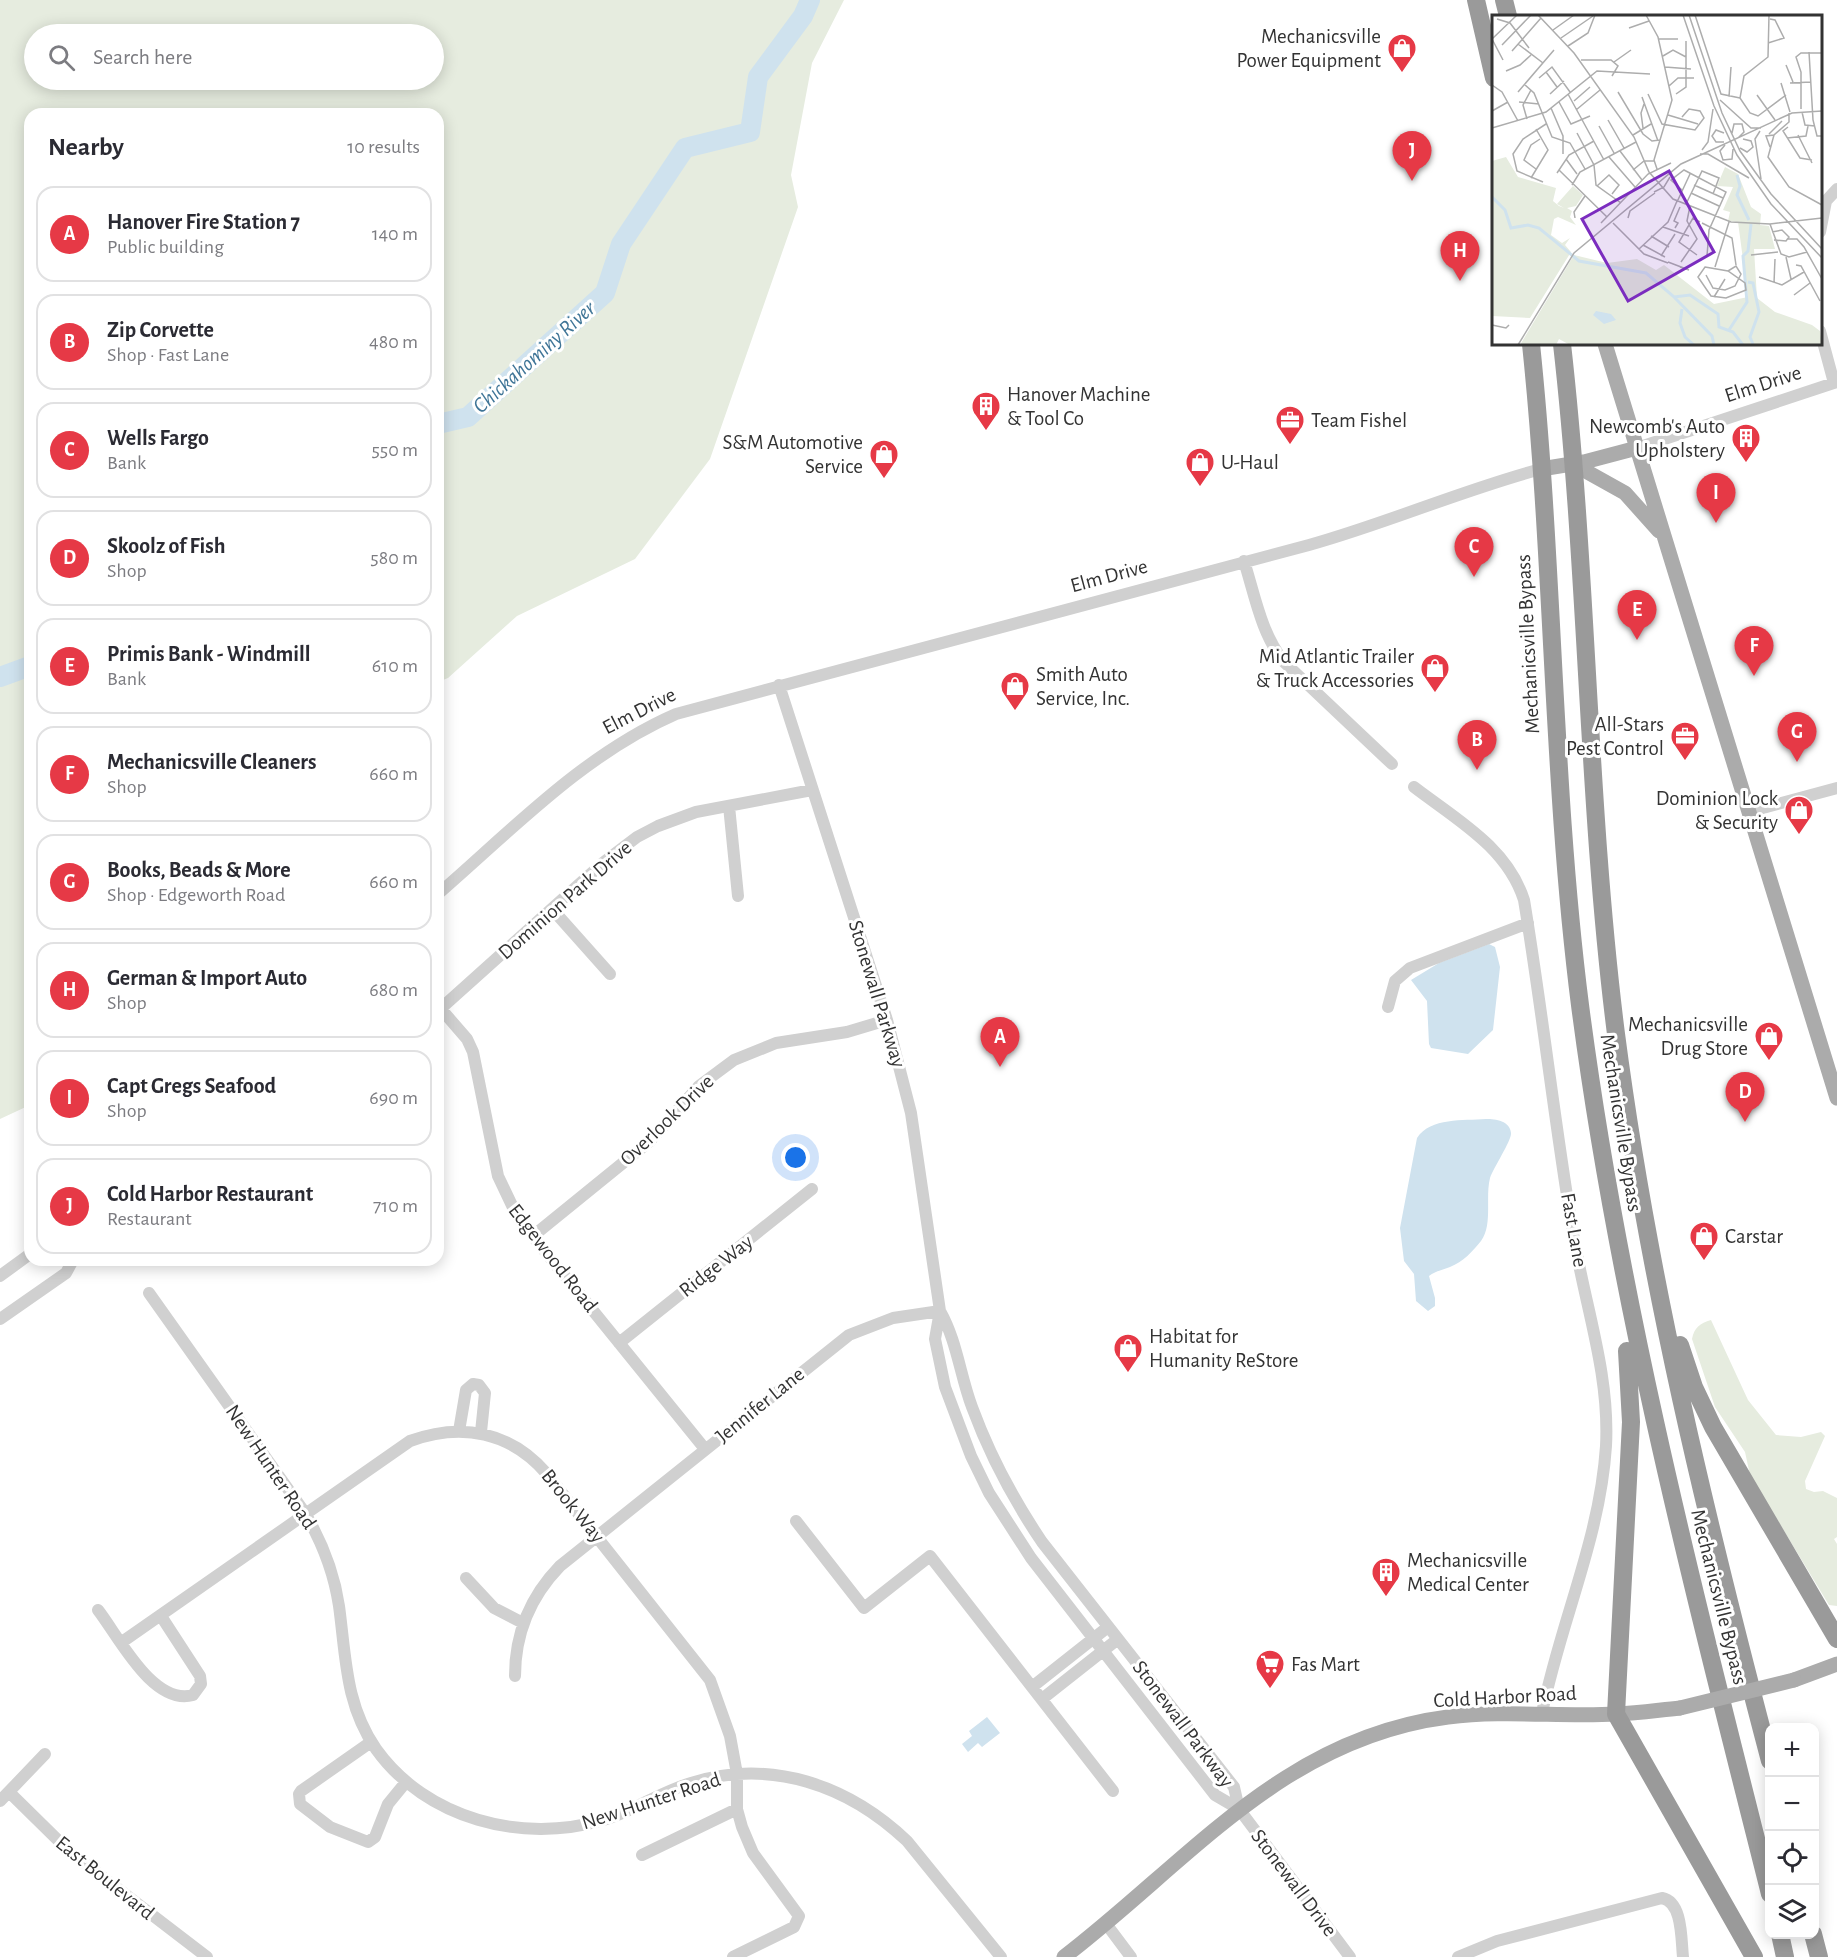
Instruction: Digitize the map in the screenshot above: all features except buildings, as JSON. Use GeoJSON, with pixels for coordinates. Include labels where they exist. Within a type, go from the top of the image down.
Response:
{"type":"FeatureCollection","features":[{"type":"Feature","properties":{"kind":"highway"},"geometry":{"type":"LineString","coordinates":[[1476,0],[1492,69]]}},
{"type":"Feature","properties":{"kind":"highway"},"geometry":{"type":"LineString","coordinates":[[1504,0],[1508,15]]}},
{"type":"Feature","properties":{"kind":"highway","name":"Mechanicsville Bypass"},"geometry":{"type":"LineString","coordinates":[[1531,345],[1541,469],[1558,785],[1580,1003],[1606,1183],[1638,1352],[1768,1885]]}},
{"type":"Feature","properties":{"kind":"highway","name":"Mechanicsville Bypass"},"geometry":{"type":"LineString","coordinates":[[1562,345],[1573,464],[1591,764],[1604,928],[1616,1035],[1644,1211],[1681,1399],[1765,1741]]}},
{"type":"Feature","properties":{"kind":"highway"},"geometry":{"type":"LineString","coordinates":[[1606,1183],[1630,1373],[1631,1422],[1616,1714],[1754,1957]]}},
{"type":"Feature","properties":{"kind":"highway"},"geometry":{"type":"LineString","coordinates":[[1644,1211],[1684,1360],[1704,1411],[1837,1639]]}},
{"type":"Feature","properties":{"kind":"highway"},"geometry":{"type":"LineString","coordinates":[[1781,1939],[1785,1957]]}},
{"type":"Feature","properties":{"kind":"highway"},"geometry":{"type":"LineString","coordinates":[[1814,1939],[1819,1957]]}},
{"type":"Feature","properties":{"kind":"main road"},"geometry":{"type":"LineString","coordinates":[[1605,345],[1837,1098]]}},
{"type":"Feature","properties":{"kind":"main road","name":"Elm Drive"},"geometry":{"type":"LineString","coordinates":[[1541,469],[1573,464],[1637,448]]}},
{"type":"Feature","properties":{"kind":"main road"},"geometry":{"type":"LineString","coordinates":[[1573,464],[1625,493],[1664,537]]}},
{"type":"Feature","properties":{"kind":"main road","name":"Cold Harbor Road"},"geometry":{"type":"LineString","coordinates":[[1064,1957],[1107,1924],[1239,1809],[1298,1768],[1368,1739],[1410,1725],[1448,1718],[1542,1713],[1616,1714],[1680,1708],[1794,1680],[1837,1664]]}},
{"type":"Feature","properties":{"kind":"street"},"geometry":{"type":"LineString","coordinates":[[1822,226],[1826,201],[1837,189]]}},
{"type":"Feature","properties":{"kind":"street"},"geometry":{"type":"LineString","coordinates":[[1822,335],[1836,383]]}},
{"type":"Feature","properties":{"kind":"street","name":"Elm Drive"},"geometry":{"type":"LineString","coordinates":[[1637,448],[1836,383]]}},
{"type":"Feature","properties":{"kind":"street","name":"Elm Drive"},"geometry":{"type":"LineString","coordinates":[[444,889],[577,772],[622,740],[676,714],[1361,530],[1478,486],[1541,469]]}},
{"type":"Feature","properties":{"kind":"street"},"geometry":{"type":"LineString","coordinates":[[1244,561],[1267,636],[1274,650],[1392,764]]}},
{"type":"Feature","properties":{"kind":"street","name":"Stonewall Parkway"},"geometry":{"type":"LineString","coordinates":[[779,685],[887,1020],[918,1149],[940,1311],[934,1339],[945,1388],[971,1456],[1006,1523],[1094,1639],[1215,1795],[1239,1809]]}},
{"type":"Feature","properties":{"kind":"street","name":"Fast Lane"},"geometry":{"type":"LineString","coordinates":[[1414,788],[1504,859],[1519,884],[1528,922],[1572,1229],[1601,1367],[1606,1408],[1606,1444],[1598,1509],[1582,1571],[1556,1650],[1542,1713]]}},
{"type":"Feature","properties":{"kind":"street"},"geometry":{"type":"LineString","coordinates":[[1748,812],[1837,788]]}},
{"type":"Feature","properties":{"kind":"street","name":"Dominion Park Drive"},"geometry":{"type":"LineString","coordinates":[[444,1006],[604,862],[637,837],[679,818],[812,790]]}},
{"type":"Feature","properties":{"kind":"street"},"geometry":{"type":"LineString","coordinates":[[729,806],[738,896]]}},
{"type":"Feature","properties":{"kind":"street"},"geometry":{"type":"LineString","coordinates":[[553,910],[610,974]]}},
{"type":"Feature","properties":{"kind":"street"},"geometry":{"type":"LineString","coordinates":[[1388,1007],[1395,981],[1410,968],[1528,922]]}},
{"type":"Feature","properties":{"kind":"street","name":"Edgewood Road"},"geometry":{"type":"LineString","coordinates":[[444,1015],[467,1039],[474,1052],[498,1176],[518,1218],[705,1449]]}},
{"type":"Feature","properties":{"kind":"street","name":"Overlook Drive"},"geometry":{"type":"LineString","coordinates":[[533,1236],[650,1141],[699,1086],[734,1060],[776,1043],[847,1032],[887,1020]]}},
{"type":"Feature","properties":{"kind":"street","name":"Ridge Way"},"geometry":{"type":"LineString","coordinates":[[619,1343],[812,1189]]}},
{"type":"Feature","properties":{"kind":"street"},"geometry":{"type":"LineString","coordinates":[[0,1276],[24,1258]]}},
{"type":"Feature","properties":{"kind":"street"},"geometry":{"type":"LineString","coordinates":[[0,1319],[66,1273],[70,1266]]}},
{"type":"Feature","properties":{"kind":"street","name":"New Hunter Road"},"geometry":{"type":"LineString","coordinates":[[149,1293],[305,1513],[317,1534],[332,1574],[338,1604],[346,1680],[360,1721],[371,1742],[406,1782],[427,1798],[462,1815],[508,1827],[551,1829],[603,1820],[690,1783],[737,1774],[781,1775],[805,1780],[842,1794],[870,1810],[907,1841],[1001,1957]]}},
{"type":"Feature","properties":{"kind":"street","name":"Stonewall Parkway"},"geometry":{"type":"LineString","coordinates":[[940,1311],[952,1333],[971,1405],[1000,1473],[1042,1542],[1234,1787],[1239,1809]]}},
{"type":"Feature","properties":{"kind":"street","name":"Jennifer Lane"},"geometry":{"type":"LineString","coordinates":[[515,1676],[518,1641],[523,1623],[550,1577],[705,1449],[849,1335],[893,1318],[940,1311]]}},
{"type":"Feature","properties":{"kind":"street"},"geometry":{"type":"LineString","coordinates":[[459,1431],[466,1390],[473,1384],[479,1385],[485,1393],[481,1432]]}},
{"type":"Feature","properties":{"kind":"street","name":"Brook Way"},"geometry":{"type":"LineString","coordinates":[[122,1642],[403,1445],[426,1435],[459,1431],[481,1432],[503,1439],[536,1462],[598,1536],[710,1680],[730,1736],[737,1774],[737,1809],[742,1827],[753,1854],[799,1916],[794,1927],[733,1957]]}},
{"type":"Feature","properties":{"kind":"street"},"geometry":{"type":"LineString","coordinates":[[796,1521],[864,1608],[930,1556],[1113,1791]]}},
{"type":"Feature","properties":{"kind":"street"},"geometry":{"type":"LineString","coordinates":[[466,1578],[494,1608],[523,1623]]}},
{"type":"Feature","properties":{"kind":"street"},"geometry":{"type":"LineString","coordinates":[[98,1610],[159,1690],[175,1697],[193,1695],[201,1684],[200,1676],[161,1616]]}},
{"type":"Feature","properties":{"kind":"street"},"geometry":{"type":"LineString","coordinates":[[1032,1687],[1108,1627]]}},
{"type":"Feature","properties":{"kind":"street"},"geometry":{"type":"LineString","coordinates":[[1042,1699],[1118,1639]]}},
{"type":"Feature","properties":{"kind":"street"},"geometry":{"type":"LineString","coordinates":[[371,1742],[302,1791],[299,1794],[300,1804],[330,1827],[368,1842],[375,1837],[388,1804],[406,1782]]}},
{"type":"Feature","properties":{"kind":"street"},"geometry":{"type":"LineString","coordinates":[[5,1796],[45,1754]]}},
{"type":"Feature","properties":{"kind":"street","name":"East Boulevard"},"geometry":{"type":"LineString","coordinates":[[5,1796],[70,1852],[207,1957]]}},
{"type":"Feature","properties":{"kind":"street"},"geometry":{"type":"LineString","coordinates":[[642,1856],[737,1809]]}},
{"type":"Feature","properties":{"kind":"street","name":"Stonewall Drive"},"geometry":{"type":"LineString","coordinates":[[1239,1809],[1350,1957]]}},
{"type":"Feature","properties":{"kind":"street"},"geometry":{"type":"LineString","coordinates":[[1458,1957],[1497,1941],[1662,1898],[1668,1899],[1676,1909],[1683,1957]]}},
{"type":"Feature","properties":{"kind":"street"},"geometry":{"type":"LineString","coordinates":[[1107,1924],[1131,1957]]}},
{"type":"Feature","properties":{"kind":"shaded area"},"geometry":{"type":"Polygon","coordinates":[[[0,0],[844,0],[812,63],[791,175],[798,207],[710,459],[635,559],[517,616],[444,680],[444,108],[24,108],[24,1108],[0,1119],[0,0]]]}},
{"type":"Feature","properties":{"kind":"shaded area"},"geometry":{"type":"Polygon","coordinates":[[[1711,1320],[1748,1400],[1776,1435],[1801,1437],[1821,1432],[1825,1436],[1805,1481],[1806,1489],[1814,1492],[1823,1491],[1837,1498],[1837,1537],[1834,1539],[1837,1544],[1837,1606],[1829,1605],[1750,1475],[1745,1452],[1715,1407],[1692,1339],[1698,1326],[1711,1320]]]}},
{"type":"Feature","properties":{"kind":"water"},"geometry":{"type":"Polygon","coordinates":[[[1489,944],[1495,947],[1500,967],[1493,1030],[1468,1054],[1431,1048],[1427,1001],[1411,980],[1439,963],[1489,944]]]}},
{"type":"Feature","properties":{"kind":"water"},"geometry":{"type":"Polygon","coordinates":[[[1486,1119],[1505,1123],[1510,1129],[1511,1136],[1490,1178],[1485,1234],[1478,1245],[1455,1265],[1429,1276],[1435,1306],[1428,1311],[1416,1301],[1414,1274],[1404,1261],[1400,1228],[1417,1138],[1430,1126],[1439,1123],[1486,1119]]]}},
{"type":"Feature","properties":{"kind":"water"},"geometry":{"type":"Polygon","coordinates":[[[987,1717],[1000,1733],[982,1747],[978,1743],[968,1752],[962,1744],[972,1736],[969,1731],[987,1717]]]}},
{"type":"Feature","properties":{"kind":"waterway","name":"Chickahominy River"},"geometry":{"type":"LineString","coordinates":[[444,423],[468,417],[605,293],[621,244],[685,148],[750,132],[758,77],[803,16],[810,0]]}},
{"type":"Feature","properties":{"kind":"waterway","name":"Chickahominy River"},"geometry":{"type":"LineString","coordinates":[[0,677],[24,668]]}},
{"type":"Feature","properties":{"kind":"place","name":"Mechanicsville Power Equipment"},"geometry":{"type":"Point","coordinates":[1402,74]}},
{"type":"Feature","properties":{"kind":"place","name":"Cold Harbor Restaurant"},"geometry":{"type":"Point","coordinates":[1412,181]}},
{"type":"Feature","properties":{"kind":"place","name":"German & Import Auto"},"geometry":{"type":"Point","coordinates":[1460,281]}},
{"type":"Feature","properties":{"kind":"place","name":"Hanover Machine & Tool Co"},"geometry":{"type":"Point","coordinates":[986,432]}},
{"type":"Feature","properties":{"kind":"place","name":"Team Fishel"},"geometry":{"type":"Point","coordinates":[1290,446]}},
{"type":"Feature","properties":{"kind":"place","name":"Newcomb's Auto Upholstery"},"geometry":{"type":"Point","coordinates":[1746,464]}},
{"type":"Feature","properties":{"kind":"place","name":"S&M Automotive Service"},"geometry":{"type":"Point","coordinates":[884,480]}},
{"type":"Feature","properties":{"kind":"place","name":"U-Haul"},"geometry":{"type":"Point","coordinates":[1200,488]}},
{"type":"Feature","properties":{"kind":"place","name":"Capt Gregs Seafood"},"geometry":{"type":"Point","coordinates":[1716,523]}},
{"type":"Feature","properties":{"kind":"place","name":"Wells Fargo"},"geometry":{"type":"Point","coordinates":[1474,577]}},
{"type":"Feature","properties":{"kind":"place","name":"Primis Bank - Windmill"},"geometry":{"type":"Point","coordinates":[1637,640]}},
{"type":"Feature","properties":{"kind":"place","name":"Mechanicsville Cleaners"},"geometry":{"type":"Point","coordinates":[1754,676]}},
{"type":"Feature","properties":{"kind":"place","name":"Mid Atlantic Trailer & Truck Accessories"},"geometry":{"type":"Point","coordinates":[1435,694]}},
{"type":"Feature","properties":{"kind":"place","name":"Smith Auto Service, Inc."},"geometry":{"type":"Point","coordinates":[1015,712]}},
{"type":"Feature","properties":{"kind":"place","name":"All-Stars Pest Control"},"geometry":{"type":"Point","coordinates":[1685,762]}},
{"type":"Feature","properties":{"kind":"place","name":"Books, Beads & More"},"geometry":{"type":"Point","coordinates":[1797,762]}},
{"type":"Feature","properties":{"kind":"place","name":"Zip Corvette"},"geometry":{"type":"Point","coordinates":[1477,770]}},
{"type":"Feature","properties":{"kind":"place","name":"Dominion Lock & Security"},"geometry":{"type":"Point","coordinates":[1799,836]}},
{"type":"Feature","properties":{"kind":"place","name":"Mechanicsville Drug Store"},"geometry":{"type":"Point","coordinates":[1769,1062]}},
{"type":"Feature","properties":{"kind":"place","name":"Hanover Fire Station 7"},"geometry":{"type":"Point","coordinates":[1000,1067]}},
{"type":"Feature","properties":{"kind":"place","name":"Skoolz of Fish"},"geometry":{"type":"Point","coordinates":[1745,1122]}},
{"type":"Feature","properties":{"kind":"place","name":"Carstar"},"geometry":{"type":"Point","coordinates":[1704,1262]}},
{"type":"Feature","properties":{"kind":"place","name":"Habitat for Humanity ReStore"},"geometry":{"type":"Point","coordinates":[1128,1374]}},
{"type":"Feature","properties":{"kind":"place","name":"Mechanicsville Medical Center"},"geometry":{"type":"Point","coordinates":[1386,1598]}},
{"type":"Feature","properties":{"kind":"place","name":"Fas Mart"},"geometry":{"type":"Point","coordinates":[1270,1690]}}]}
